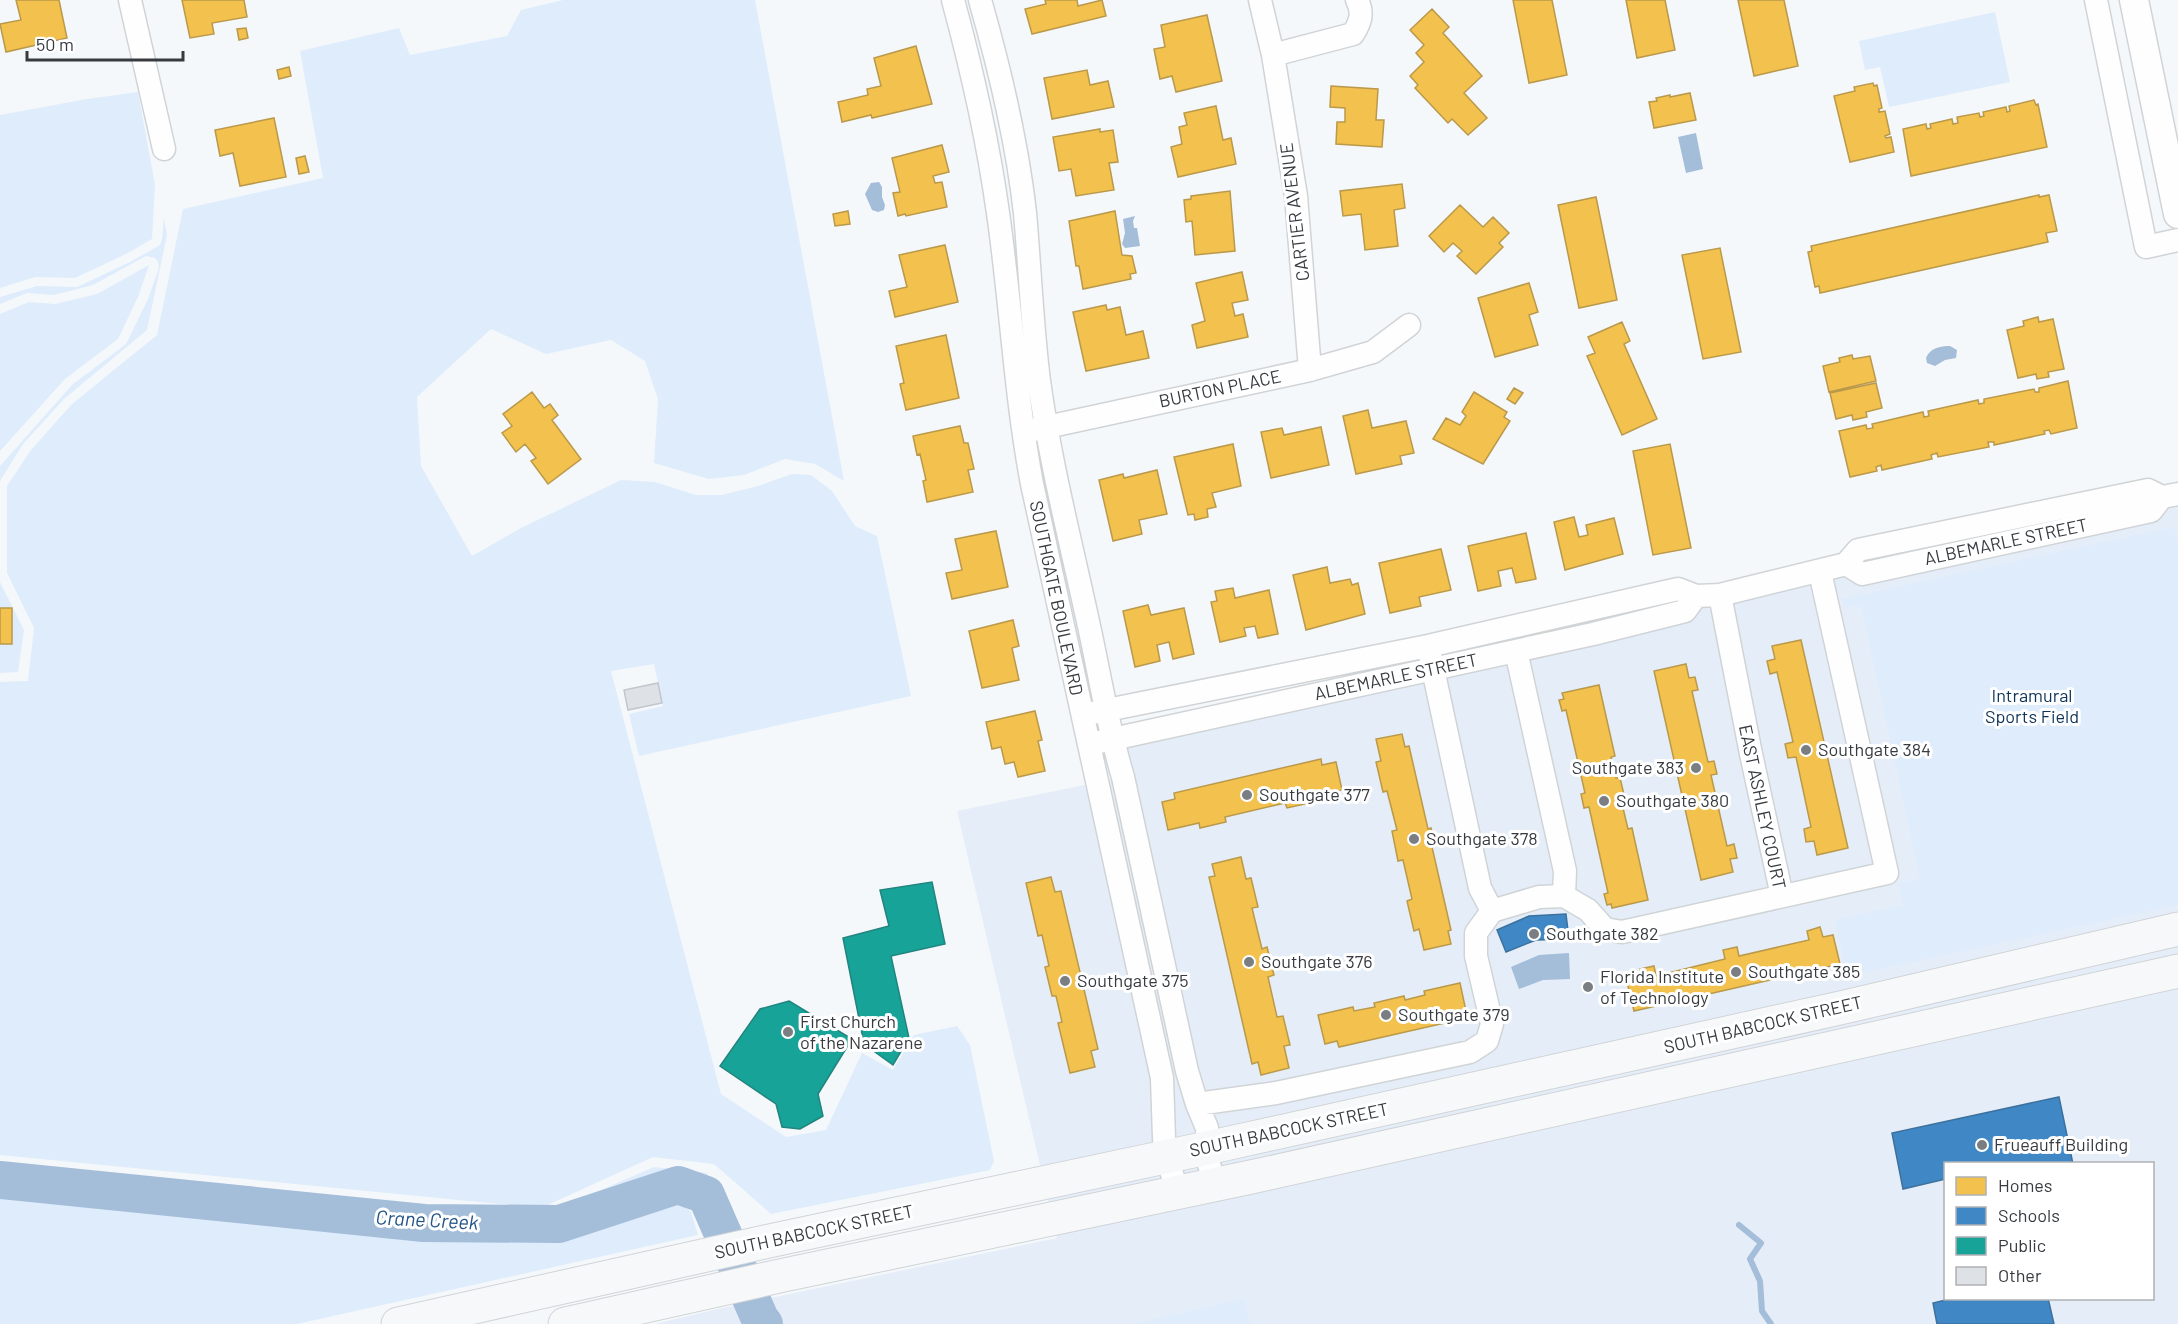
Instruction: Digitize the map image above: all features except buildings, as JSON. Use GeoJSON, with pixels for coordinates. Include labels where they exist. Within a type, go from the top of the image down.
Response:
{"type":"FeatureCollection","features":[{"type":"Feature","properties":{"kind":"main road","name":"SOUTH BABCOCK STREET"},"geometry":{"type":"LineString","coordinates":[[398,1324],[770,1240],[1207,1148],[1840,1008],[2178,929]]}},
{"type":"Feature","properties":{"kind":"main road","name":"SOUTH BABCOCK STREET"},"geometry":{"type":"LineString","coordinates":[[565,1324],[1825,1051],[2178,971]]}},
{"type":"Feature","properties":{"kind":"street"},"geometry":{"type":"LineString","coordinates":[[130,0],[164,149]]}},
{"type":"Feature","properties":{"kind":"street","name":"SOUTHGATE BOULEVARD"},"geometry":{"type":"LineString","coordinates":[[953,0],[986,138],[998,215],[1022,432],[1162,1078],[1166,1156],[1178,1192]]}},
{"type":"Feature","properties":{"kind":"street","name":"SOUTHGATE BOULEVARD"},"geometry":{"type":"LineString","coordinates":[[980,0],[995,50],[1015,148],[1024,211],[1039,375],[1047,428],[1112,739],[1123,777],[1187,1071],[1207,1128],[1208,1161],[1215,1184]]}},
{"type":"Feature","properties":{"kind":"street","name":"CARTIER AVENUE"},"geometry":{"type":"LineString","coordinates":[[1260,0],[1273,55],[1296,196],[1310,370]]}},
{"type":"Feature","properties":{"kind":"street"},"geometry":{"type":"LineString","coordinates":[[1273,55],[1353,34],[1360,20],[1361,11],[1357,0]]}},
{"type":"Feature","properties":{"kind":"street"},"geometry":{"type":"LineString","coordinates":[[2096,0],[2146,247],[2178,240]]}},
{"type":"Feature","properties":{"kind":"street"},"geometry":{"type":"LineString","coordinates":[[2134,0],[2178,214]]}},
{"type":"Feature","properties":{"kind":"street","name":"BURTON PLACE"},"geometry":{"type":"LineString","coordinates":[[1022,432],[1310,370],[1373,352],[1410,325]]}},
{"type":"Feature","properties":{"kind":"street","name":"ALBEMARLE STREET"},"geometry":{"type":"LineString","coordinates":[[1082,715],[1428,646],[1678,589],[1696,596],[1720,595],[1820,573],[1846,564],[1862,574],[2151,511],[2170,496]]}},
{"type":"Feature","properties":{"kind":"street"},"geometry":{"type":"LineString","coordinates":[[1782,896],[1887,873],[1820,573]]}},
{"type":"Feature","properties":{"kind":"street","name":"EAST ASHLEY COURT"},"geometry":{"type":"LineString","coordinates":[[1564,896],[1588,910],[1605,929],[1622,932],[1782,896],[1720,595]]}},
{"type":"Feature","properties":{"kind":"street","name":"ALBEMARLE STREET"},"geometry":{"type":"LineString","coordinates":[[1089,744],[1611,630],[1685,611],[1696,596]]}},
{"type":"Feature","properties":{"kind":"street"},"geometry":{"type":"LineString","coordinates":[[1604,605],[1611,630]]}},
{"type":"Feature","properties":{"kind":"street"},"geometry":{"type":"LineString","coordinates":[[1197,1104],[1276,1094],[1470,1052],[1487,1041],[1492,1024],[1476,956],[1476,933],[1492,911],[1539,897],[1564,896],[1565,871],[1511,652],[1501,629]]}},
{"type":"Feature","properties":{"kind":"street"},"geometry":{"type":"LineString","coordinates":[[1428,646],[1480,888],[1492,911]]}},
{"type":"Feature","properties":{"kind":"street"},"geometry":{"type":"LineString","coordinates":[[1311,669],[1317,695]]}},
{"type":"Feature","properties":{"kind":"street"},"geometry":{"type":"LineString","coordinates":[[1178,697],[1184,723]]}},
{"type":"Feature","properties":{"kind":"shaded area","name":"Florida Institute of Technology"},"geometry":{"type":"Polygon","coordinates":[[[2178,490],[2178,1324],[655,1324],[1057,1238],[957,811],[1123,777],[1112,728],[1853,565],[2178,490]]]}},
{"type":"Feature","properties":{"kind":"green space"},"geometry":{"type":"Polygon","coordinates":[[[563,0],[755,0],[844,481],[815,464],[785,459],[744,475],[709,479],[654,463],[658,399],[645,361],[611,340],[546,354],[491,329],[417,397],[421,466],[472,556],[521,528],[621,480],[655,482],[696,495],[722,495],[792,474],[811,475],[832,491],[855,526],[877,536],[911,696],[639,756],[629,714],[663,706],[654,664],[611,671],[721,1094],[786,1137],[826,1130],[862,1053],[893,1070],[914,1035],[957,1026],[970,1045],[994,1161],[990,1170],[771,1214],[714,1164],[653,1157],[541,1208],[0,1155],[0,682],[28,681],[34,628],[7,573],[7,486],[31,450],[72,404],[157,335],[183,209],[323,178],[300,51],[399,28],[410,55],[507,36],[521,10],[563,0]]]}},
{"type":"Feature","properties":{"kind":"green space"},"geometry":{"type":"Polygon","coordinates":[[[1995,12],[2010,82],[1889,107],[1880,67],[1865,70],[1859,41],[1995,12]]]}},
{"type":"Feature","properties":{"kind":"green space"},"geometry":{"type":"Polygon","coordinates":[[[138,92],[155,185],[152,239],[75,278],[35,277],[0,288],[0,115],[138,92]]]}},
{"type":"Feature","properties":{"kind":"green space"},"geometry":{"type":"Polygon","coordinates":[[[164,218],[167,235],[147,330],[64,399],[23,444],[0,481],[0,466],[72,385],[126,344],[148,299],[159,268],[158,262],[155,258],[146,256],[93,285],[54,295],[27,293],[0,304],[0,297],[37,286],[77,287],[130,262],[160,245],[164,218]]]}},
{"type":"Feature","properties":{"kind":"green space"},"geometry":{"type":"Polygon","coordinates":[[[149,265],[138,297],[118,339],[65,379],[0,451],[0,314],[29,302],[55,304],[97,294],[149,265]]]}},
{"type":"Feature","properties":{"kind":"green space","name":"Intramural Sports Field"},"geometry":{"type":"Polygon","coordinates":[[[2174,527],[2178,545],[2178,905],[1847,976],[1835,920],[1903,905],[1898,883],[1920,879],[1861,605],[1844,608],[1842,599],[2174,527]]]}},
{"type":"Feature","properties":{"kind":"green space"},"geometry":{"type":"Polygon","coordinates":[[[0,582],[24,630],[18,672],[0,673],[0,582]]]}},
{"type":"Feature","properties":{"kind":"green space"},"geometry":{"type":"Polygon","coordinates":[[[0,1165],[539,1217],[654,1167],[707,1173],[723,1239],[339,1324],[700,1244],[706,1241],[709,1235],[700,1206],[682,1195],[556,1225],[540,1222],[407,1223],[0,1181],[0,1165]]]}},
{"type":"Feature","properties":{"kind":"green space"},"geometry":{"type":"Polygon","coordinates":[[[0,1190],[406,1233],[539,1231],[555,1235],[636,1217],[681,1204],[691,1212],[698,1235],[297,1324],[0,1324],[0,1190]]]}},
{"type":"Feature","properties":{"kind":"green space"},"geometry":{"type":"Polygon","coordinates":[[[1244,1298],[1250,1324],[1135,1324],[1244,1298]]]}},
{"type":"Feature","properties":{"kind":"water"},"geometry":{"type":"Polygon","coordinates":[[[1696,133],[1703,169],[1686,173],[1678,137],[1696,133]]]}},
{"type":"Feature","properties":{"kind":"water"},"geometry":{"type":"Polygon","coordinates":[[[879,182],[885,205],[884,210],[878,212],[872,210],[865,194],[871,183],[879,182]]]}},
{"type":"Feature","properties":{"kind":"water"},"geometry":{"type":"Polygon","coordinates":[[[1135,216],[1134,228],[1137,228],[1140,246],[1125,248],[1122,244],[1125,233],[1123,219],[1135,216]]]}},
{"type":"Feature","properties":{"kind":"water"},"geometry":{"type":"Polygon","coordinates":[[[1950,346],[1957,350],[1956,358],[1945,360],[1935,366],[1927,363],[1926,358],[1933,350],[1950,346]]]}},
{"type":"Feature","properties":{"kind":"water"},"geometry":{"type":"Polygon","coordinates":[[[1569,953],[1570,979],[1543,980],[1519,989],[1511,967],[1539,955],[1569,953]]]}},
{"type":"Feature","properties":{"kind":"waterway","name":"Crane Creek"},"geometry":{"type":"LineString","coordinates":[[0,1180],[424,1223],[559,1224],[678,1185],[706,1195],[764,1324]]}},
{"type":"Feature","properties":{"kind":"waterway"},"geometry":{"type":"LineString","coordinates":[[1739,1225],[1761,1243],[1750,1259],[1760,1281],[1762,1311],[1771,1324]]}},
{"type":"Feature","properties":{"kind":"place","name":"Southgate 384"},"geometry":{"type":"Point","coordinates":[1806,750]}},
{"type":"Feature","properties":{"kind":"place","name":"Southgate 383"},"geometry":{"type":"Point","coordinates":[1696,768]}},
{"type":"Feature","properties":{"kind":"place","name":"Southgate 377"},"geometry":{"type":"Point","coordinates":[1247,795]}},
{"type":"Feature","properties":{"kind":"place","name":"Southgate 380"},"geometry":{"type":"Point","coordinates":[1604,801]}},
{"type":"Feature","properties":{"kind":"place","name":"Southgate 378"},"geometry":{"type":"Point","coordinates":[1414,839]}},
{"type":"Feature","properties":{"kind":"place","name":"Southgate 382"},"geometry":{"type":"Point","coordinates":[1534,934]}},
{"type":"Feature","properties":{"kind":"place","name":"Southgate 376"},"geometry":{"type":"Point","coordinates":[1249,962]}},
{"type":"Feature","properties":{"kind":"place","name":"Southgate 385"},"geometry":{"type":"Point","coordinates":[1736,972]}},
{"type":"Feature","properties":{"kind":"place","name":"Southgate 375"},"geometry":{"type":"Point","coordinates":[1065,981]}},
{"type":"Feature","properties":{"kind":"place","name":"Florida Institute of Technology"},"geometry":{"type":"Point","coordinates":[1588,987]}},
{"type":"Feature","properties":{"kind":"place","name":"Southgate 379"},"geometry":{"type":"Point","coordinates":[1386,1015]}},
{"type":"Feature","properties":{"kind":"place","name":"First Church of the Nazarene"},"geometry":{"type":"Point","coordinates":[788,1032]}},
{"type":"Feature","properties":{"kind":"place","name":"Frueauff Building"},"geometry":{"type":"Point","coordinates":[1982,1145]}}]}
